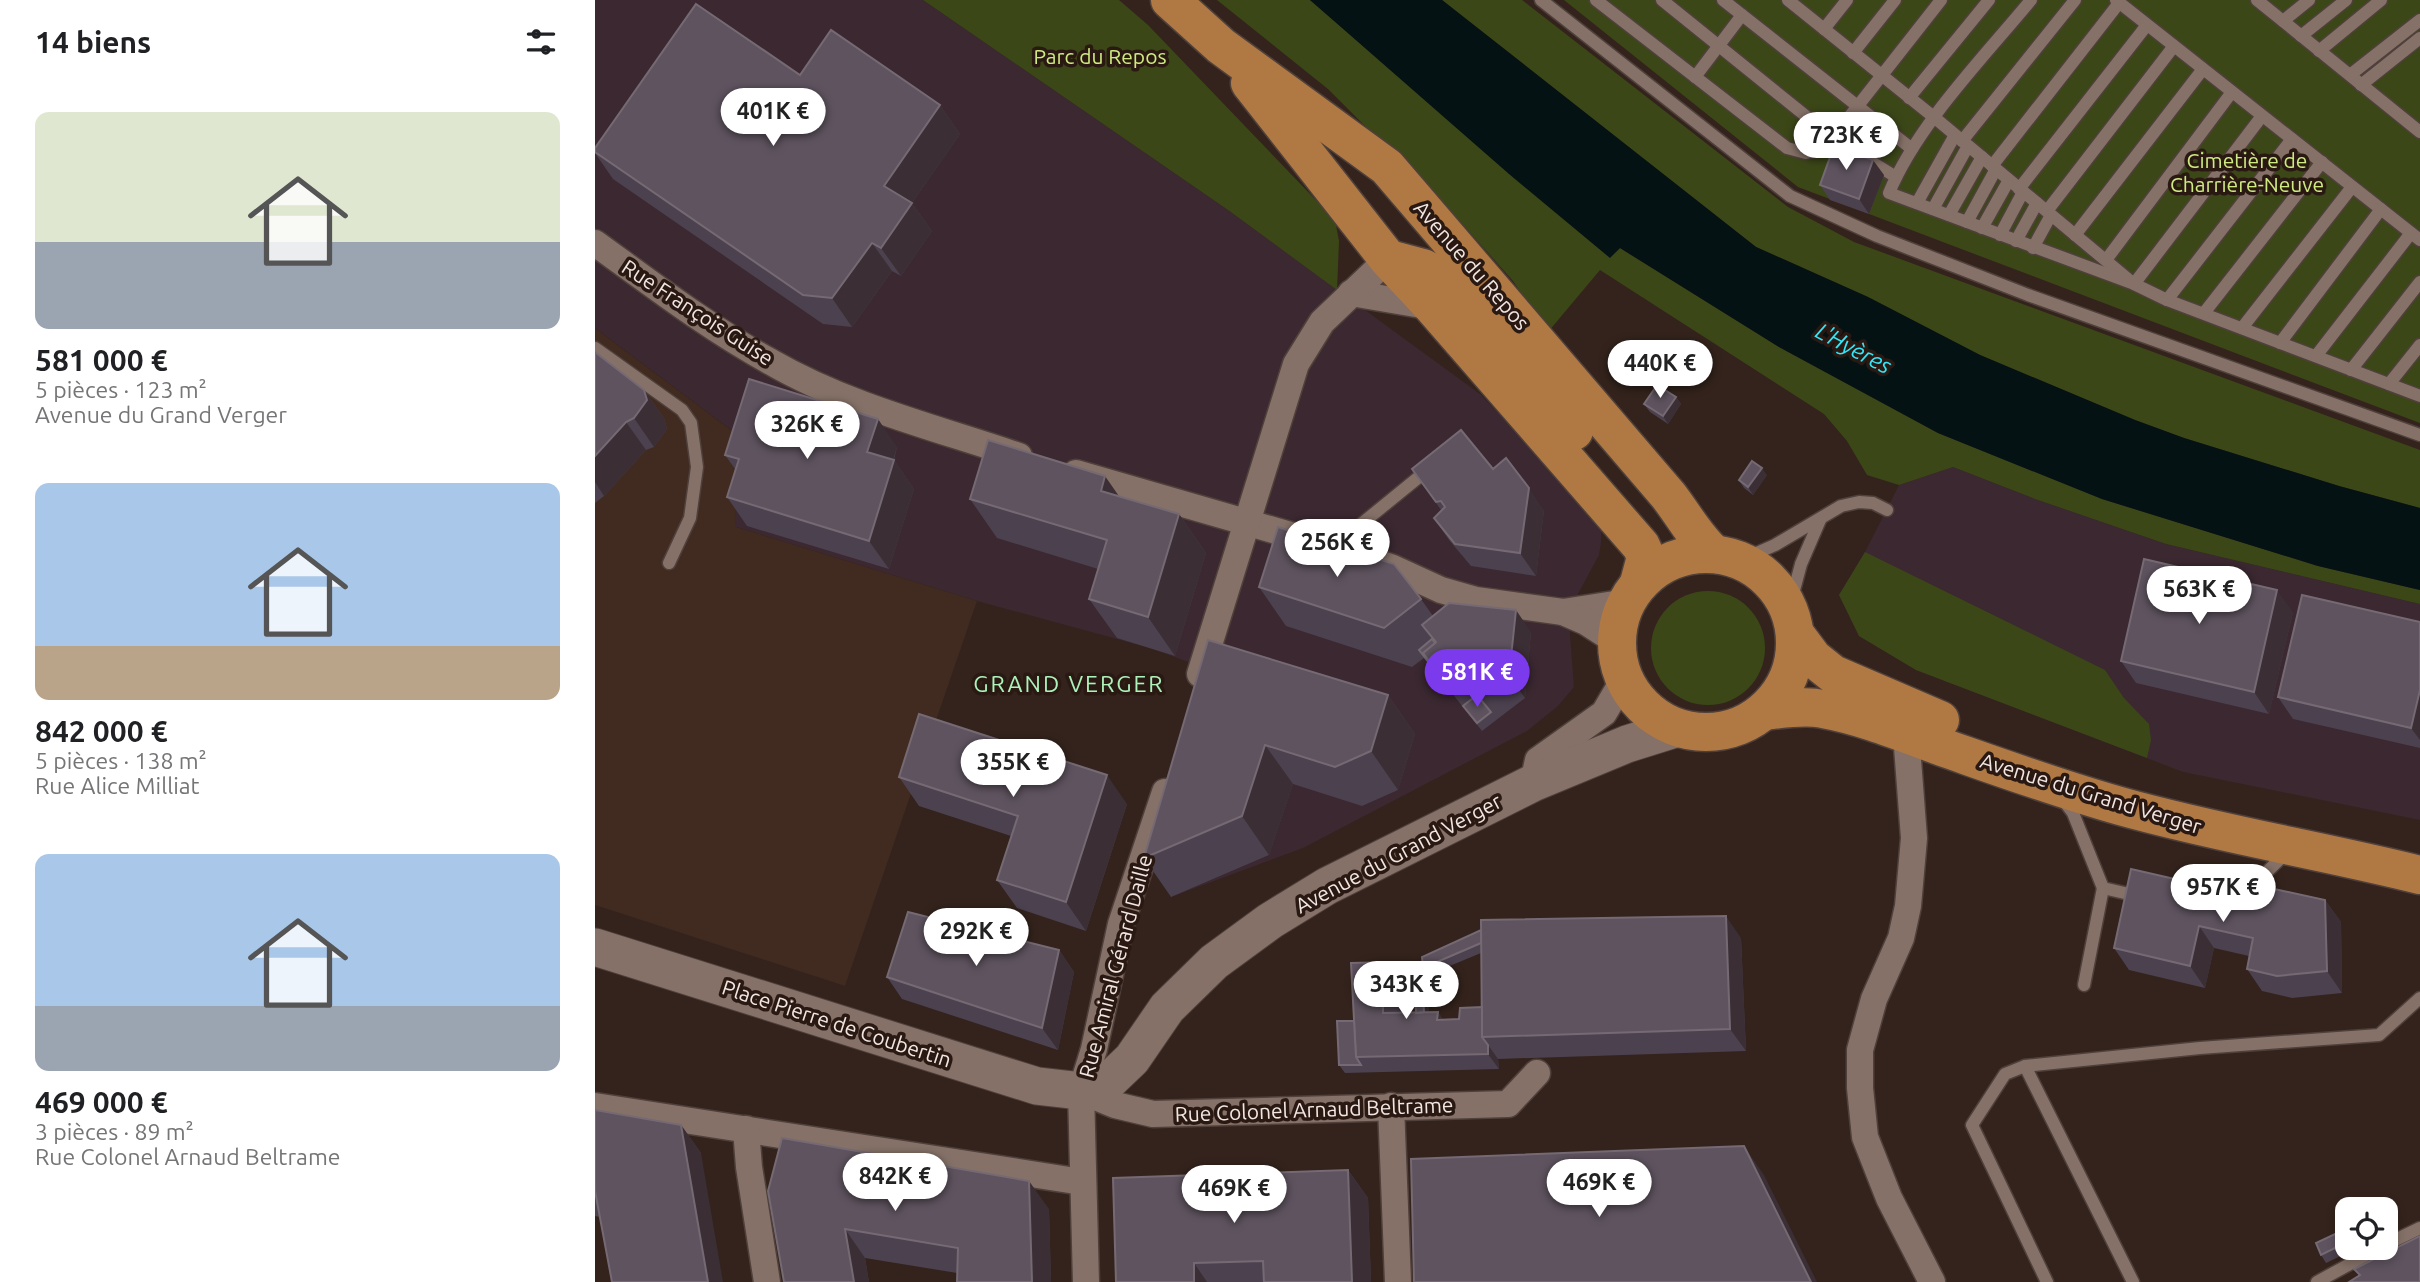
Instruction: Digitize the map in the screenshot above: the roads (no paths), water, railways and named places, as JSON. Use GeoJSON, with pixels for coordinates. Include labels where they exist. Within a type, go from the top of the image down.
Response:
{"type":"FeatureCollection","features":[{"type":"Feature","properties":{"kind":"main road","name":"Avenue du Repos"},"geometry":{"type":"LineString","coordinates":[[1170,0],[1221,46],[1387,167],[1688,521],[1699,540],[1727,556]]}},
{"type":"Feature","properties":{"kind":"main road","name":"Avenue du Repos"},"geometry":{"type":"LineString","coordinates":[[1221,46],[1388,258],[1641,546],[1646,557],[1633,592]]}},
{"type":"Feature","properties":{"kind":"main road","name":"Avenue du Repos"},"geometry":{"type":"LineString","coordinates":[[1388,258],[1423,268],[1449,281],[1621,487],[1688,521]]}},
{"type":"Feature","properties":{"kind":"main road"},"geometry":{"type":"LineString","coordinates":[[1686,555],[1727,556],[1761,571],[1778,588],[1792,621],[1794,662],[1783,689],[1765,711],[1746,724],[1724,731],[1701,733],[1678,729],[1646,710],[1633,695],[1620,661],[1619,621],[1633,592],[1660,566],[1686,555]]}},
{"type":"Feature","properties":{"kind":"main road","name":"Avenue du Grand Verger"},"geometry":{"type":"LineString","coordinates":[[1792,621],[1813,658],[1833,674],[1881,696],[2057,766],[2154,797],[2420,854]]}},
{"type":"Feature","properties":{"kind":"main road","name":"Avenue du Grand Verger"},"geometry":{"type":"LineString","coordinates":[[1765,711],[1821,708],[1906,734],[2050,785],[2150,814],[2251,839],[2420,874]]}},
{"type":"Feature","properties":{"kind":"main road","name":"Avenue du Grand Verger"},"geometry":{"type":"LineString","coordinates":[[1081,1091],[1110,1080],[1132,1059],[1167,1008],[1214,962],[1270,921],[1327,886],[1533,783],[1627,744],[1678,729]]}},
{"type":"Feature","properties":{"kind":"main road","name":"Place Pierre de Coubertin"},"geometry":{"type":"LineString","coordinates":[[595,947],[1037,1086],[1081,1091]]}},
{"type":"Feature","properties":{"kind":"street","name":"Rue François Guise"},"geometry":{"type":"LineString","coordinates":[[595,243],[703,320],[773,363],[852,399],[1048,465],[1333,547],[1393,568],[1441,590],[1476,600],[1563,612],[1595,627],[1620,661]]}},
{"type":"Feature","properties":{"kind":"street"},"geometry":{"type":"LineString","coordinates":[[1195,694],[1296,364],[1322,322],[1388,258]]}},
{"type":"Feature","properties":{"kind":"street"},"geometry":{"type":"LineString","coordinates":[[1351,293],[1433,307]]}},
{"type":"Feature","properties":{"kind":"street","name":"Rue François Guise"},"geometry":{"type":"LineString","coordinates":[[1563,612],[1633,592]]}},
{"type":"Feature","properties":{"kind":"street"},"geometry":{"type":"LineString","coordinates":[[1533,783],[1538,760],[1604,713],[1620,661]]}},
{"type":"Feature","properties":{"kind":"street"},"geometry":{"type":"LineString","coordinates":[[1906,734],[1914,838],[1908,906],[1901,938],[1874,999],[1860,1050],[1860,1088],[1865,1137],[1889,1198],[1932,1282]]}},
{"type":"Feature","properties":{"kind":"street","name":"Rue Amiral Gérard Daille"},"geometry":{"type":"LineString","coordinates":[[1086,1282],[1081,1091],[1094,1049],[1121,924],[1174,764]]}},
{"type":"Feature","properties":{"kind":"street","name":"Rue Colonel Arnaud Beltrame"},"geometry":{"type":"LineString","coordinates":[[1081,1091],[1115,1105],[1153,1114],[1508,1104],[1537,1073]]}},
{"type":"Feature","properties":{"kind":"street"},"geometry":{"type":"LineString","coordinates":[[595,1106],[1082,1182]]}},
{"type":"Feature","properties":{"kind":"street"},"geometry":{"type":"LineString","coordinates":[[1391,1106],[1398,1282]]}},
{"type":"Feature","properties":{"kind":"street"},"geometry":{"type":"LineString","coordinates":[[746,1129],[749,1167],[767,1282]]}},
{"type":"Feature","properties":{"kind":"lane"},"geometry":{"type":"LineString","coordinates":[[1541,0],[1790,196],[1877,236],[2028,295],[2420,435]]}},
{"type":"Feature","properties":{"kind":"lane"},"geometry":{"type":"LineString","coordinates":[[1596,0],[1787,148],[1805,153],[1824,149],[1941,0]]}},
{"type":"Feature","properties":{"kind":"lane"},"geometry":{"type":"LineString","coordinates":[[1662,0],[1833,138],[1896,177]]}},
{"type":"Feature","properties":{"kind":"lane"},"geometry":{"type":"LineString","coordinates":[[1723,0],[1912,149]]}},
{"type":"Feature","properties":{"kind":"lane"},"geometry":{"type":"LineString","coordinates":[[1824,29],[1847,0]]}},
{"type":"Feature","properties":{"kind":"lane"},"geometry":{"type":"LineString","coordinates":[[1853,53],[1895,0]]}},
{"type":"Feature","properties":{"kind":"lane"},"geometry":{"type":"LineString","coordinates":[[1909,98],[1989,0]]}},
{"type":"Feature","properties":{"kind":"lane"},"geometry":{"type":"LineString","coordinates":[[2031,0],[1912,149],[1889,192],[2420,396]]}},
{"type":"Feature","properties":{"kind":"lane"},"geometry":{"type":"LineString","coordinates":[[1917,203],[1962,140],[2075,0]]}},
{"type":"Feature","properties":{"kind":"lane"},"geometry":{"type":"LineString","coordinates":[[2257,0],[2420,132]]}},
{"type":"Feature","properties":{"kind":"lane"},"geometry":{"type":"LineString","coordinates":[[2283,21],[2309,0]]}},
{"type":"Feature","properties":{"kind":"lane"},"geometry":{"type":"LineString","coordinates":[[2301,36],[2346,0]]}},
{"type":"Feature","properties":{"kind":"lane"},"geometry":{"type":"LineString","coordinates":[[2319,51],[2381,0]]}},
{"type":"Feature","properties":{"kind":"lane"},"geometry":{"type":"LineString","coordinates":[[1949,215],[2118,1],[2415,237],[2316,356]]}},
{"type":"Feature","properties":{"kind":"lane"},"geometry":{"type":"LineString","coordinates":[[1793,2],[2134,284]]}},
{"type":"Feature","properties":{"kind":"lane"},"geometry":{"type":"LineString","coordinates":[[1695,77],[1742,15]]}},
{"type":"Feature","properties":{"kind":"lane"},"geometry":{"type":"LineString","coordinates":[[2350,75],[2420,20]]}},
{"type":"Feature","properties":{"kind":"lane"},"geometry":{"type":"LineString","coordinates":[[1982,228],[2147,25]]}},
{"type":"Feature","properties":{"kind":"lane"},"geometry":{"type":"LineString","coordinates":[[2361,85],[2420,38]]}},
{"type":"Feature","properties":{"kind":"lane"},"geometry":{"type":"LineString","coordinates":[[2016,240],[2045,210],[2173,46]]}},
{"type":"Feature","properties":{"kind":"lane"},"geometry":{"type":"LineString","coordinates":[[2075,235],[2203,69]]}},
{"type":"Feature","properties":{"kind":"lane"},"geometry":{"type":"LineString","coordinates":[[2106,260],[2232,92]]}},
{"type":"Feature","properties":{"kind":"lane"},"geometry":{"type":"LineString","coordinates":[[2134,284],[2262,116]]}},
{"type":"Feature","properties":{"kind":"lane"},"geometry":{"type":"LineString","coordinates":[[2167,300],[2292,139]]}},
{"type":"Feature","properties":{"kind":"lane"},"geometry":{"type":"LineString","coordinates":[[1933,209],[1962,140]]}},
{"type":"Feature","properties":{"kind":"lane"},"geometry":{"type":"LineString","coordinates":[[2204,313],[2322,162]]}},
{"type":"Feature","properties":{"kind":"lane"},"geometry":{"type":"LineString","coordinates":[[1967,222],[1990,164]]}},
{"type":"Feature","properties":{"kind":"lane"},"geometry":{"type":"LineString","coordinates":[[2000,235],[2017,187]]}},
{"type":"Feature","properties":{"kind":"lane"},"geometry":{"type":"LineString","coordinates":[[2242,328],[2352,187]]}},
{"type":"Feature","properties":{"kind":"lane"},"geometry":{"type":"LineString","coordinates":[[2280,343],[2381,209]]}},
{"type":"Feature","properties":{"kind":"lane"},"geometry":{"type":"LineString","coordinates":[[2033,247],[2045,210]]}},
{"type":"Feature","properties":{"kind":"lane"},"geometry":{"type":"LineString","coordinates":[[2351,370],[2420,282]]}},
{"type":"Feature","properties":{"kind":"lane"},"geometry":{"type":"LineString","coordinates":[[2389,384],[2420,345]]}},
{"type":"Feature","properties":{"kind":"lane"},"geometry":{"type":"LineString","coordinates":[[595,348],[682,410],[691,423],[698,467],[690,518],[669,564]]}},
{"type":"Feature","properties":{"kind":"lane"},"geometry":{"type":"LineString","coordinates":[[1333,547],[1441,459]]}},
{"type":"Feature","properties":{"kind":"lane"},"geometry":{"type":"LineString","coordinates":[[1727,556],[1775,545],[1842,506],[1859,502],[1873,503],[1887,510]]}},
{"type":"Feature","properties":{"kind":"lane"},"geometry":{"type":"LineString","coordinates":[[1792,621],[1801,564],[1820,520]]}},
{"type":"Feature","properties":{"kind":"lane"},"geometry":{"type":"LineString","coordinates":[[2050,785],[2073,813],[2103,888],[2084,985]]}},
{"type":"Feature","properties":{"kind":"lane"},"geometry":{"type":"LineString","coordinates":[[2218,908],[2236,904],[2282,857],[2310,851]]}},
{"type":"Feature","properties":{"kind":"lane"},"geometry":{"type":"LineString","coordinates":[[2103,888],[2145,898]]}},
{"type":"Feature","properties":{"kind":"lane"},"geometry":{"type":"LineString","coordinates":[[2047,1282],[1972,1125],[2005,1074],[2025,1066],[2200,1048],[2379,1035],[2420,998]]}},
{"type":"Feature","properties":{"kind":"lane"},"geometry":{"type":"LineString","coordinates":[[2025,1066],[2133,1282]]}},
{"type":"Feature","properties":{"kind":"lane"},"geometry":{"type":"LineString","coordinates":[[2398,1239],[2420,1228]]}},
{"type":"Feature","properties":{"kind":"lane"},"geometry":{"type":"LineString","coordinates":[[2317,1282],[2357,1260]]}},
{"type":"Feature","properties":{"kind":"water","name":"L'Hyères"},"geometry":{"type":"Polygon","coordinates":[[[1310,0],[1442,0],[1756,247],[1868,297],[1980,355],[2135,420],[2339,486],[2420,508],[2420,590],[2318,566],[2102,499],[1938,433],[1779,347],[1620,248],[1610,258],[1509,174],[1310,0]]]}},
{"type":"Feature","properties":{"kind":"district","name":"GRAND VERGER"},"geometry":{"type":"Point","coordinates":[1069,683]}},
{"type":"Feature","properties":{"kind":"park label","name":"Parc du Repos"},"geometry":{"type":"Point","coordinates":[1100,56]}},
{"type":"Feature","properties":{"kind":"park label","name":"Cimetière de Charrière-Neuve"},"geometry":{"type":"Point","coordinates":[2247,172]}}]}
